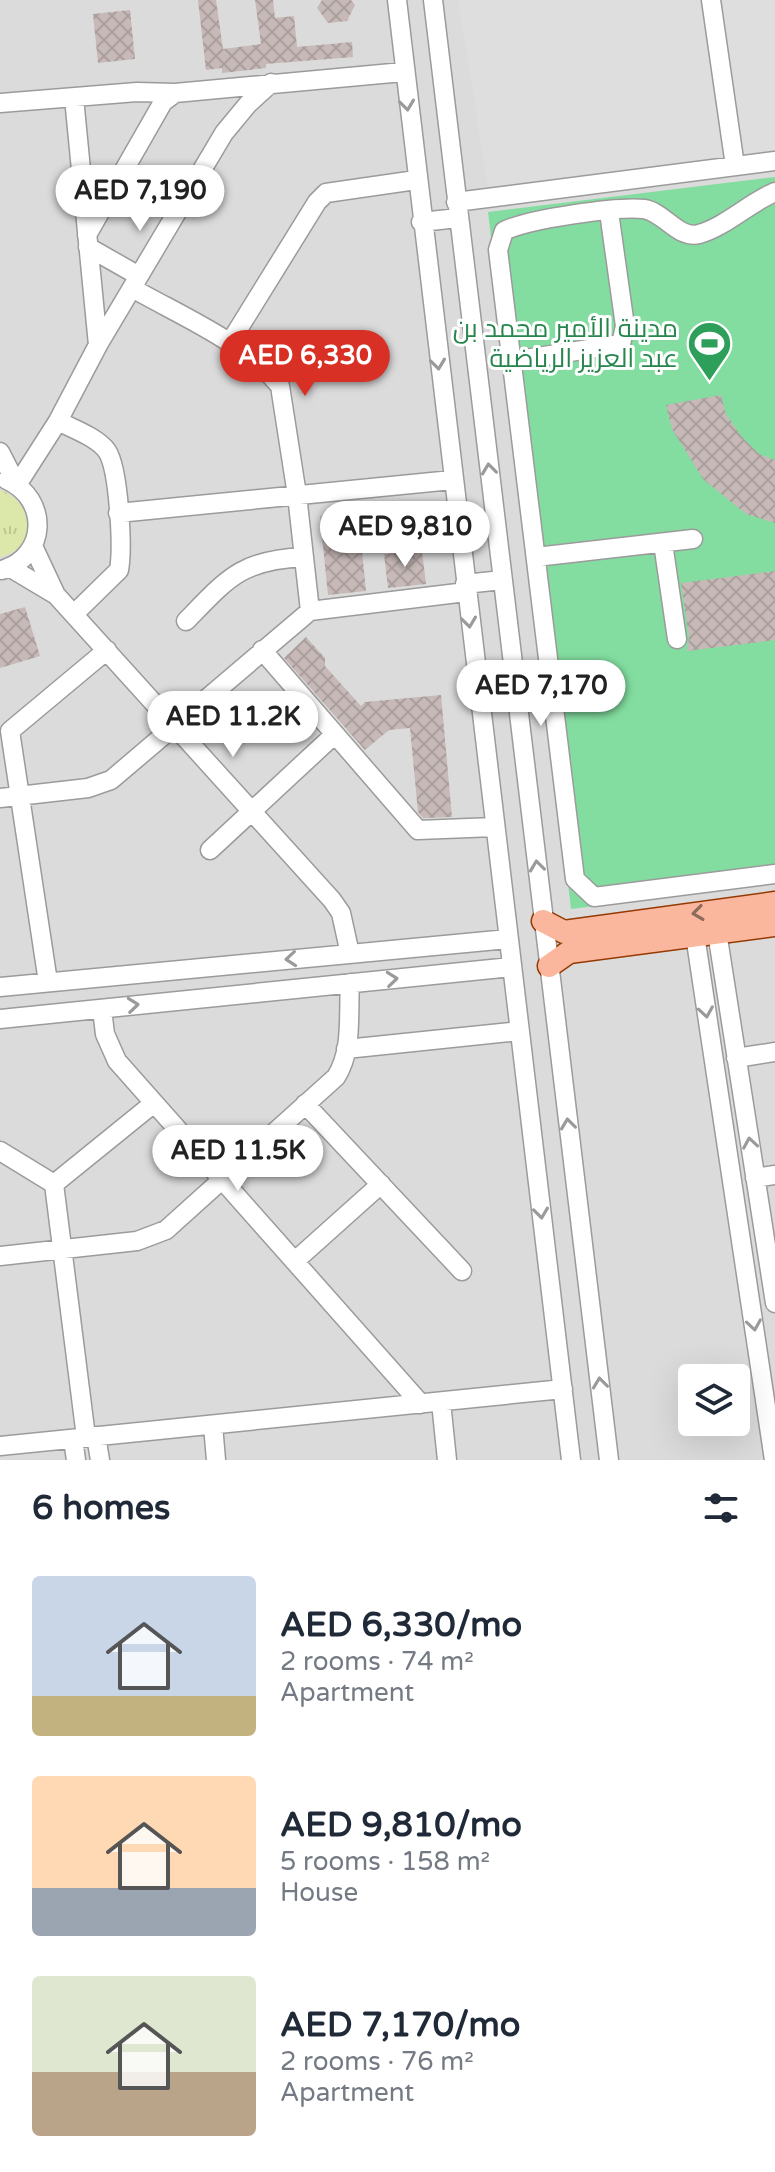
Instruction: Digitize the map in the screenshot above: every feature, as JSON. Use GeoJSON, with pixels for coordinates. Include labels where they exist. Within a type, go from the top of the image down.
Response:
{"type":"FeatureCollection","features":[{"type":"Feature","properties":{"kind":"main road"},"geometry":{"type":"LineString","coordinates":[[543,921],[564,932],[775,903]]}},
{"type":"Feature","properties":{"kind":"main road"},"geometry":{"type":"LineString","coordinates":[[549,966],[569,952],[775,925]]}},
{"type":"Feature","properties":{"kind":"street"},"geometry":{"type":"LineString","coordinates":[[397,0],[403,72],[571,1460]]}},
{"type":"Feature","properties":{"kind":"street"},"geometry":{"type":"LineString","coordinates":[[433,0],[609,1460]]}},
{"type":"Feature","properties":{"kind":"street"},"geometry":{"type":"LineString","coordinates":[[711,0],[735,166]]}},
{"type":"Feature","properties":{"kind":"street"},"geometry":{"type":"LineString","coordinates":[[0,103],[137,92],[175,93],[403,72]]}},
{"type":"Feature","properties":{"kind":"street"},"geometry":{"type":"LineString","coordinates":[[9,481],[58,421],[98,345],[224,133],[271,83]]}},
{"type":"Feature","properties":{"kind":"street"},"geometry":{"type":"LineString","coordinates":[[88,241],[163,102],[175,93]]}},
{"type":"Feature","properties":{"kind":"street"},"geometry":{"type":"LineString","coordinates":[[75,108],[98,345]]}},
{"type":"Feature","properties":{"kind":"street"},"geometry":{"type":"LineString","coordinates":[[421,222],[457,210],[775,161]]}},
{"type":"Feature","properties":{"kind":"street"},"geometry":{"type":"LineString","coordinates":[[229,344],[317,202],[326,193],[416,180]]}},
{"type":"Feature","properties":{"kind":"street"},"geometry":{"type":"LineString","coordinates":[[775,192],[698,235],[682,232],[653,211],[641,209],[528,222],[504,231],[498,250],[575,879],[581,888],[594,897],[775,874]]}},
{"type":"Feature","properties":{"kind":"street"},"geometry":{"type":"LineString","coordinates":[[512,361],[621,344],[625,326],[609,212]]}},
{"type":"Feature","properties":{"kind":"street"},"geometry":{"type":"LineString","coordinates":[[88,241],[136,282],[229,344],[269,373],[280,386],[297,495],[310,611]]}},
{"type":"Feature","properties":{"kind":"street"},"geometry":{"type":"LineString","coordinates":[[58,421],[106,450],[111,460],[118,513],[119,570],[74,614]]}},
{"type":"Feature","properties":{"kind":"street"},"geometry":{"type":"LineString","coordinates":[[0,452],[9,481],[36,508],[39,524],[33,546],[19,563],[4,569]]}},
{"type":"Feature","properties":{"kind":"street"},"geometry":{"type":"LineString","coordinates":[[118,513],[452,480]]}},
{"type":"Feature","properties":{"kind":"street"},"geometry":{"type":"LineString","coordinates":[[536,557],[693,539]]}},
{"type":"Feature","properties":{"kind":"street"},"geometry":{"type":"LineString","coordinates":[[663,543],[677,639]]}},
{"type":"Feature","properties":{"kind":"street"},"geometry":{"type":"LineString","coordinates":[[33,546],[56,595],[332,900],[345,925],[350,954]]}},
{"type":"Feature","properties":{"kind":"street"},"geometry":{"type":"LineString","coordinates":[[186,621],[231,576],[272,559],[304,557]]}},
{"type":"Feature","properties":{"kind":"street"},"geometry":{"type":"LineString","coordinates":[[4,569],[56,595]]}},
{"type":"Feature","properties":{"kind":"street"},"geometry":{"type":"LineString","coordinates":[[9,797],[101,786],[310,611],[502,580]]}},
{"type":"Feature","properties":{"kind":"street"},"geometry":{"type":"LineString","coordinates":[[48,982],[9,797],[5,728],[107,650]]}},
{"type":"Feature","properties":{"kind":"street"},"geometry":{"type":"LineString","coordinates":[[262,650],[418,830],[494,827]]}},
{"type":"Feature","properties":{"kind":"street"},"geometry":{"type":"LineString","coordinates":[[210,850],[250,809],[335,734]]}},
{"type":"Feature","properties":{"kind":"street"},"geometry":{"type":"LineString","coordinates":[[706,934],[736,1058],[775,1303]]}},
{"type":"Feature","properties":{"kind":"street"},"geometry":{"type":"LineString","coordinates":[[706,934],[746,1273],[774,1460]]}},
{"type":"Feature","properties":{"kind":"street"},"geometry":{"type":"LineString","coordinates":[[0,987],[508,939]]}},
{"type":"Feature","properties":{"kind":"street"},"geometry":{"type":"LineString","coordinates":[[0,1019],[511,967]]}},
{"type":"Feature","properties":{"kind":"street"},"geometry":{"type":"LineString","coordinates":[[70,980],[73,1012]]}},
{"type":"Feature","properties":{"kind":"street"},"geometry":{"type":"LineString","coordinates":[[0,1256],[152,1237],[336,1077],[344,1065],[350,983]]}},
{"type":"Feature","properties":{"kind":"street"},"geometry":{"type":"LineString","coordinates":[[102,1009],[109,1049],[421,1404]]}},
{"type":"Feature","properties":{"kind":"street"},"geometry":{"type":"LineString","coordinates":[[346,1049],[519,1031]]}},
{"type":"Feature","properties":{"kind":"street"},"geometry":{"type":"LineString","coordinates":[[736,1058],[775,1052]]}},
{"type":"Feature","properties":{"kind":"street"},"geometry":{"type":"LineString","coordinates":[[54,1184],[154,1103]]}},
{"type":"Feature","properties":{"kind":"street"},"geometry":{"type":"LineString","coordinates":[[305,1104],[462,1271]]}},
{"type":"Feature","properties":{"kind":"street"},"geometry":{"type":"LineString","coordinates":[[0,1151],[54,1184]]}},
{"type":"Feature","properties":{"kind":"street"},"geometry":{"type":"LineString","coordinates":[[755,1178],[775,1175]]}},
{"type":"Feature","properties":{"kind":"street"},"geometry":{"type":"LineString","coordinates":[[54,1184],[85,1438],[100,1460]]}},
{"type":"Feature","properties":{"kind":"street"},"geometry":{"type":"LineString","coordinates":[[295,1261],[381,1184]]}},
{"type":"Feature","properties":{"kind":"street"},"geometry":{"type":"LineString","coordinates":[[746,1273],[770,1270]]}},
{"type":"Feature","properties":{"kind":"street"},"geometry":{"type":"LineString","coordinates":[[0,1446],[563,1389]]}},
{"type":"Feature","properties":{"kind":"street"},"geometry":{"type":"LineString","coordinates":[[441,1402],[447,1460]]}},
{"type":"Feature","properties":{"kind":"street"},"geometry":{"type":"LineString","coordinates":[[213,1425],[216,1460]]}},
{"type":"Feature","properties":{"kind":"street"},"geometry":{"type":"LineString","coordinates":[[76,1460],[85,1438]]}},
{"type":"Feature","properties":{"kind":"shaded area"},"geometry":{"type":"Polygon","coordinates":[[[0,0],[775,0],[775,1460],[0,1460],[0,0]]]}},
{"type":"Feature","properties":{"kind":"shaded area"},"geometry":{"type":"Polygon","coordinates":[[[458,0],[775,0],[775,150],[488,187],[458,0]]]}},
{"type":"Feature","properties":{"kind":"green space"},"geometry":{"type":"Polygon","coordinates":[[[775,177],[775,883],[571,909],[488,212],[775,177]]]}},
{"type":"Feature","properties":{"kind":"green space"},"geometry":{"type":"Polygon","coordinates":[[[0,490],[20,504],[27,525],[21,545],[0,557],[0,490]]]}},
{"type":"Feature","properties":{"kind":"building"},"geometry":{"type":"Polygon","coordinates":[[[198,0],[216,0],[223,49],[261,44],[255,0],[273,0],[275,18],[294,16],[297,47],[352,42],[353,57],[266,64],[266,68],[222,73],[222,68],[206,70],[198,0]]]}},
{"type":"Feature","properties":{"kind":"building"},"geometry":{"type":"Polygon","coordinates":[[[322,0],[351,0],[355,5],[347,21],[328,23],[317,8],[322,0]]]}},
{"type":"Feature","properties":{"kind":"building"},"geometry":{"type":"Polygon","coordinates":[[[130,10],[135,59],[98,63],[93,14],[130,10]]]}},
{"type":"Feature","properties":{"kind":"building"},"geometry":{"type":"Polygon","coordinates":[[[721,395],[726,414],[741,436],[759,454],[775,460],[775,523],[746,514],[703,479],[672,429],[666,405],[721,395]]]}},
{"type":"Feature","properties":{"kind":"building"},"geometry":{"type":"Polygon","coordinates":[[[358,512],[366,591],[328,595],[320,516],[358,512]]]}},
{"type":"Feature","properties":{"kind":"building"},"geometry":{"type":"Polygon","coordinates":[[[422,551],[426,584],[388,588],[384,554],[422,551]]]}},
{"type":"Feature","properties":{"kind":"building"},"geometry":{"type":"Polygon","coordinates":[[[775,571],[775,640],[687,651],[689,637],[681,583],[775,571]]]}},
{"type":"Feature","properties":{"kind":"building"},"geometry":{"type":"Polygon","coordinates":[[[25,607],[40,656],[0,668],[0,614],[25,607]]]}},
{"type":"Feature","properties":{"kind":"building"},"geometry":{"type":"Polygon","coordinates":[[[306,637],[325,658],[325,666],[361,706],[365,702],[441,695],[452,817],[423,818],[418,812],[410,728],[389,730],[365,750],[284,658],[306,637]]]}},
{"type":"Feature","properties":{"kind":"place","name":"مدينة الأمير محمد بن عبد العزيز الرياضية"},"geometry":{"type":"Point","coordinates":[709,382]}}]}
